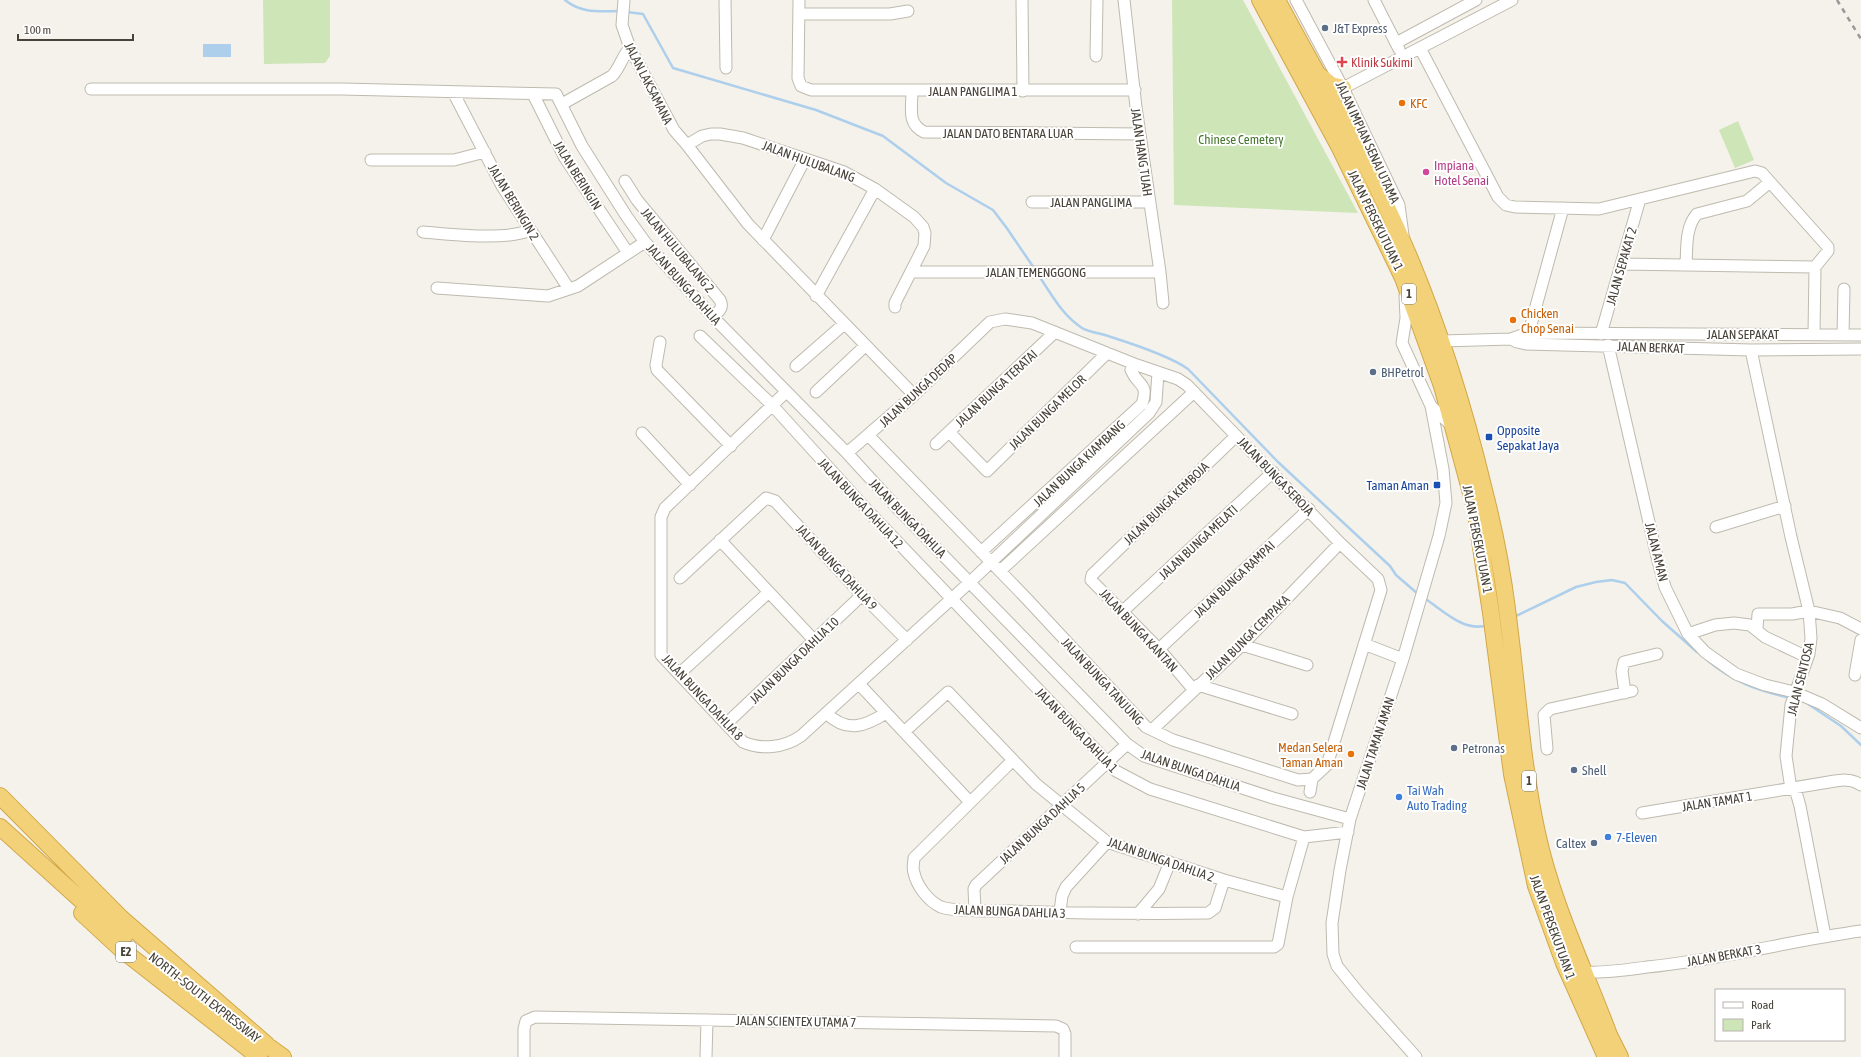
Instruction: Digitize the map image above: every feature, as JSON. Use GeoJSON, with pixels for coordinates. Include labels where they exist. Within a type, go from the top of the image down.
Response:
{"type":"FeatureCollection","features":[{"type":"Feature","properties":{"kind":"highway","name":"JALAN PERSEKUTUAN 1"},"geometry":{"type":"LineString","coordinates":[[1260,0],[1340,148],[1403,278],[1442,386],[1475,508],[1495,637],[1512,774],[1536,886],[1564,963],[1606,1057]]}},
{"type":"Feature","properties":{"kind":"highway","name":"JALAN PERSEKUTUAN 1"},"geometry":{"type":"LineString","coordinates":[[1277,0],[1384,200],[1424,292],[1442,341],[1453,375],[1484,490],[1502,573],[1522,737],[1537,831],[1551,886],[1586,972],[1609,1035],[1620,1057]]}},
{"type":"Feature","properties":{"kind":"highway"},"geometry":{"type":"LineString","coordinates":[[1314,71],[1331,85],[1343,88]]}},
{"type":"Feature","properties":{"kind":"highway"},"geometry":{"type":"LineString","coordinates":[[0,796],[121,918],[263,1051]]}},
{"type":"Feature","properties":{"kind":"highway","name":"NORTH–SOUTH EXPRESSWAY"},"geometry":{"type":"LineString","coordinates":[[0,827],[80,899],[198,994],[263,1051]]}},
{"type":"Feature","properties":{"kind":"highway","name":"NORTH–SOUTH EXPRESSWAY"},"geometry":{"type":"LineString","coordinates":[[0,839],[121,948],[263,1051],[283,1057]]}},
{"type":"Feature","properties":{"kind":"street"},"geometry":{"type":"LineString","coordinates":[[725,0],[726,68]]}},
{"type":"Feature","properties":{"kind":"street"},"geometry":{"type":"LineString","coordinates":[[799,0],[798,14],[890,14],[908,11]]}},
{"type":"Feature","properties":{"kind":"street"},"geometry":{"type":"LineString","coordinates":[[1022,0],[1023,91]]}},
{"type":"Feature","properties":{"kind":"street"},"geometry":{"type":"LineString","coordinates":[[1096,56],[1097,0]]}},
{"type":"Feature","properties":{"kind":"street","name":"JALAN HANG TUAH"},"geometry":{"type":"LineString","coordinates":[[1124,0],[1163,304]]}},
{"type":"Feature","properties":{"kind":"street","name":"JALAN IMPIAN SENAI UTAMA"},"geometry":{"type":"LineString","coordinates":[[1296,0],[1343,88],[1399,205],[1402,219],[1403,245]]}},
{"type":"Feature","properties":{"kind":"street"},"geometry":{"type":"LineString","coordinates":[[1374,0],[1403,57]]}},
{"type":"Feature","properties":{"kind":"street"},"geometry":{"type":"LineString","coordinates":[[1396,43],[1476,0]]}},
{"type":"Feature","properties":{"kind":"street"},"geometry":{"type":"LineString","coordinates":[[1343,88],[1512,0]]}},
{"type":"Feature","properties":{"kind":"street","name":"JALAN LAKSAMANA"},"geometry":{"type":"LineString","coordinates":[[624,2],[623,28],[630,48],[674,130],[748,224],[816,296],[914,395]]}},
{"type":"Feature","properties":{"kind":"street","name":"JALAN PANGLIMA 1"},"geometry":{"type":"LineString","coordinates":[[798,14],[798,78],[802,86],[811,90],[1135,90]]}},
{"type":"Feature","properties":{"kind":"street"},"geometry":{"type":"LineString","coordinates":[[91,89],[342,89],[533,94],[554,93],[559,100],[612,76],[616,72],[626,52],[630,48]]}},
{"type":"Feature","properties":{"kind":"street"},"geometry":{"type":"LineString","coordinates":[[1420,48],[1500,201],[1506,205],[1515,208],[1599,209],[1755,171],[1762,173],[1828,247],[1828,251],[1814,267],[1814,334]]}},
{"type":"Feature","properties":{"kind":"street","name":"JALAN DATO BENTARA LUAR"},"geometry":{"type":"LineString","coordinates":[[912,91],[912,121],[916,129],[924,132],[1140,134]]}},
{"type":"Feature","properties":{"kind":"street","name":"JALAN BERINGIN 2"},"geometry":{"type":"LineString","coordinates":[[453,92],[502,186],[569,289]]}},
{"type":"Feature","properties":{"kind":"street","name":"JALAN BERINGIN"},"geometry":{"type":"LineString","coordinates":[[533,94],[565,158],[628,253]]}},
{"type":"Feature","properties":{"kind":"street","name":"JALAN BUNGA DAHLIA"},"geometry":{"type":"LineString","coordinates":[[559,100],[582,146],[645,242],[714,318],[1126,744],[1144,756],[1273,798],[1350,819]]}},
{"type":"Feature","properties":{"kind":"street","name":"JALAN HULUBALANG"},"geometry":{"type":"LineString","coordinates":[[687,145],[702,136],[720,134],[743,138],[844,172],[875,189],[914,217],[923,227],[925,234],[924,246],[911,272]]}},
{"type":"Feature","properties":{"kind":"street"},"geometry":{"type":"LineString","coordinates":[[371,160],[454,160],[485,152]]}},
{"type":"Feature","properties":{"kind":"street"},"geometry":{"type":"LineString","coordinates":[[763,240],[805,159]]}},
{"type":"Feature","properties":{"kind":"street","name":"JALAN HULUBALANG 2"},"geometry":{"type":"LineString","coordinates":[[625,182],[636,200],[720,300],[722,309],[714,318]]}},
{"type":"Feature","properties":{"kind":"street"},"geometry":{"type":"LineString","coordinates":[[1686,265],[1690,226],[1693,218],[1697,214],[1747,201],[1770,182]]}},
{"type":"Feature","properties":{"kind":"street"},"geometry":{"type":"LineString","coordinates":[[816,296],[875,189]]}},
{"type":"Feature","properties":{"kind":"street","name":"JALAN SEPAKAT 2"},"geometry":{"type":"LineString","coordinates":[[1601,334],[1640,199]]}},
{"type":"Feature","properties":{"kind":"street","name":"JALAN PANGLIMA"},"geometry":{"type":"LineString","coordinates":[[1032,202],[1149,202]]}},
{"type":"Feature","properties":{"kind":"street"},"geometry":{"type":"LineString","coordinates":[[1527,339],[1563,208]]}},
{"type":"Feature","properties":{"kind":"street"},"geometry":{"type":"LineString","coordinates":[[423,232],[506,236],[520,234],[530,230]]}},
{"type":"Feature","properties":{"kind":"street"},"geometry":{"type":"LineString","coordinates":[[437,288],[548,296],[578,286],[645,242]]}},
{"type":"Feature","properties":{"kind":"street"},"geometry":{"type":"LineString","coordinates":[[1622,264],[1814,267]]}},
{"type":"Feature","properties":{"kind":"street"},"geometry":{"type":"LineString","coordinates":[[895,306],[895,303],[911,272]]}},
{"type":"Feature","properties":{"kind":"street","name":"JALAN TEMENGGONG"},"geometry":{"type":"LineString","coordinates":[[911,272],[1160,272]]}},
{"type":"Feature","properties":{"kind":"street"},"geometry":{"type":"LineString","coordinates":[[1403,278],[1406,306],[1402,343],[1431,406],[1452,426]]}},
{"type":"Feature","properties":{"kind":"street"},"geometry":{"type":"LineString","coordinates":[[1843,335],[1844,288]]}},
{"type":"Feature","properties":{"kind":"street","name":"JALAN BUNGA SEROJA"},"geometry":{"type":"LineString","coordinates":[[988,324],[1005,319],[1032,323],[1137,365],[1178,379],[1194,392],[1309,509],[1340,543],[1378,579],[1381,584],[1381,590],[1327,765],[1312,779]]}},
{"type":"Feature","properties":{"kind":"street"},"geometry":{"type":"LineString","coordinates":[[796,366],[844,324]]}},
{"type":"Feature","properties":{"kind":"street","name":"JALAN BUNGA DEDAP"},"geometry":{"type":"LineString","coordinates":[[847,454],[914,395],[988,324]]}},
{"type":"Feature","properties":{"kind":"street","name":"JALAN BUNGA TERATAI"},"geometry":{"type":"LineString","coordinates":[[936,444],[1055,332]]}},
{"type":"Feature","properties":{"kind":"street","name":"JALAN SEPAKAT"},"geometry":{"type":"LineString","coordinates":[[1527,339],[1601,334],[1861,335]]}},
{"type":"Feature","properties":{"kind":"street","name":"JALAN BUNGA DAHLIA 12"},"geometry":{"type":"LineString","coordinates":[[700,336],[772,405],[868,511],[952,599]]}},
{"type":"Feature","properties":{"kind":"street","name":"JALAN BERKAT"},"geometry":{"type":"LineString","coordinates":[[1442,341],[1511,339],[1517,342],[1527,339],[1608,345],[1751,350],[1861,349]]}},
{"type":"Feature","properties":{"kind":"street"},"geometry":{"type":"LineString","coordinates":[[660,342],[656,365],[657,370],[731,446]]}},
{"type":"Feature","properties":{"kind":"street","name":"JALAN AMAN"},"geometry":{"type":"LineString","coordinates":[[1608,345],[1658,561],[1668,593],[1688,634],[1705,652],[1736,674],[1765,685],[1794,692],[1822,704],[1861,728]]}},
{"type":"Feature","properties":{"kind":"street"},"geometry":{"type":"LineString","coordinates":[[816,392],[865,346]]}},
{"type":"Feature","properties":{"kind":"street","name":"JALAN SENTOSA"},"geometry":{"type":"LineString","coordinates":[[1751,350],[1791,537],[1809,611],[1811,638],[1807,657],[1794,692],[1791,706],[1786,756],[1791,789],[1796,792],[1800,806],[1825,936]]}},
{"type":"Feature","properties":{"kind":"street","name":"JALAN BUNGA MELOR"},"geometry":{"type":"LineString","coordinates":[[949,432],[987,471],[1107,353]]}},
{"type":"Feature","properties":{"kind":"street","name":"JALAN BUNGA KIAMBANG"},"geometry":{"type":"LineString","coordinates":[[981,552],[1142,404],[1145,394],[1144,387],[1134,376],[1131,370],[1137,365]]}},
{"type":"Feature","properties":{"kind":"street","name":"JALAN BUNGA DAHLIA 8"},"geometry":{"type":"LineString","coordinates":[[786,392],[665,508],[661,517],[661,655],[743,742],[748,744],[776,746],[791,743],[826,714],[992,562],[1149,413],[1156,402],[1158,372]]}},
{"type":"Feature","properties":{"kind":"street","name":"JALAN BUNGA KIAMBANG"},"geometry":{"type":"LineString","coordinates":[[1000,571],[1194,392]]}},
{"type":"Feature","properties":{"kind":"street","name":"JALAN TAMAN AMAN"},"geometry":{"type":"LineString","coordinates":[[1416,1057],[1406,1052],[1337,966],[1333,954],[1332,922],[1350,819],[1403,659],[1439,536],[1446,503],[1443,469],[1431,406]]}},
{"type":"Feature","properties":{"kind":"street"},"geometry":{"type":"LineString","coordinates":[[642,433],[690,485]]}},
{"type":"Feature","properties":{"kind":"street","name":"JALAN BUNGA TANJUNG"},"geometry":{"type":"LineString","coordinates":[[869,436],[992,562],[1146,727],[1173,740],[1298,780],[1312,779]]}},
{"type":"Feature","properties":{"kind":"street","name":"JALAN BUNGA KEMBOJA"},"geometry":{"type":"LineString","coordinates":[[1095,570],[1236,436]]}},
{"type":"Feature","properties":{"kind":"street","name":"JALAN BUNGA MELATI"},"geometry":{"type":"LineString","coordinates":[[1123,611],[1273,472]]}},
{"type":"Feature","properties":{"kind":"street","name":"JALAN BUNGA DAHLIA 9"},"geometry":{"type":"LineString","coordinates":[[720,540],[766,498],[775,500],[862,595],[907,640]]}},
{"type":"Feature","properties":{"kind":"street"},"geometry":{"type":"LineString","coordinates":[[1716,526],[1785,506]]}},
{"type":"Feature","properties":{"kind":"street","name":"JALAN BUNGA RAMPAI"},"geometry":{"type":"LineString","coordinates":[[1159,649],[1309,509]]}},
{"type":"Feature","properties":{"kind":"street"},"geometry":{"type":"LineString","coordinates":[[680,578],[720,540],[814,640]]}},
{"type":"Feature","properties":{"kind":"street","name":"JALAN BUNGA CEMPAKA"},"geometry":{"type":"LineString","coordinates":[[1152,730],[1242,645],[1340,543]]}},
{"type":"Feature","properties":{"kind":"street","name":"JALAN BUNGA KANTAN"},"geometry":{"type":"LineString","coordinates":[[1095,570],[1091,580],[1196,687]]}},
{"type":"Feature","properties":{"kind":"street"},"geometry":{"type":"LineString","coordinates":[[679,674],[768,592]]}},
{"type":"Feature","properties":{"kind":"street","name":"JALAN BUNGA DAHLIA 10"},"geometry":{"type":"LineString","coordinates":[[726,724],[862,595]]}},
{"type":"Feature","properties":{"kind":"street","name":"JALAN BUNGA DAHLIA 1"},"geometry":{"type":"LineString","coordinates":[[952,599],[1107,763],[1125,777],[1150,789],[1304,837],[1348,832]]}},
{"type":"Feature","properties":{"kind":"street"},"geometry":{"type":"LineString","coordinates":[[1757,629],[1758,614],[1792,614],[1809,611],[1840,618],[1861,629]]}},
{"type":"Feature","properties":{"kind":"street"},"geometry":{"type":"LineString","coordinates":[[1688,634],[1715,625],[1734,623],[1750,625],[1757,629],[1765,637],[1807,657]]}},
{"type":"Feature","properties":{"kind":"street"},"geometry":{"type":"LineString","coordinates":[[1855,675],[1861,640]]}},
{"type":"Feature","properties":{"kind":"street"},"geometry":{"type":"LineString","coordinates":[[1364,644],[1403,659]]}},
{"type":"Feature","properties":{"kind":"street"},"geometry":{"type":"LineString","coordinates":[[1242,645],[1307,665]]}},
{"type":"Feature","properties":{"kind":"street"},"geometry":{"type":"LineString","coordinates":[[1548,749],[1544,715],[1546,712],[1550,709],[1629,692],[1622,671],[1624,662],[1657,654]]}},
{"type":"Feature","properties":{"kind":"street"},"geometry":{"type":"LineString","coordinates":[[859,684],[970,802]]}},
{"type":"Feature","properties":{"kind":"street"},"geometry":{"type":"LineString","coordinates":[[1196,687],[1292,714]]}},
{"type":"Feature","properties":{"kind":"street","name":"JALAN BUNGA DAHLIA 2"},"geometry":{"type":"LineString","coordinates":[[904,732],[948,692],[1013,760],[1060,805],[1107,842],[1224,880],[1287,897]]}},
{"type":"Feature","properties":{"kind":"street"},"geometry":{"type":"LineString","coordinates":[[826,714],[842,725],[855,726],[877,719],[886,713]]}},
{"type":"Feature","properties":{"kind":"street","name":"JALAN BUNGA DAHLIA 5"},"geometry":{"type":"LineString","coordinates":[[975,910],[976,885],[1126,744]]}},
{"type":"Feature","properties":{"kind":"street","name":"JALAN BUNGA DAHLIA 3"},"geometry":{"type":"LineString","coordinates":[[1013,760],[914,858],[913,872],[919,886],[931,901],[949,909],[1138,914],[1208,914],[1215,908],[1224,880]]}},
{"type":"Feature","properties":{"kind":"street"},"geometry":{"type":"LineString","coordinates":[[1310,792],[1312,779]]}},
{"type":"Feature","properties":{"kind":"street","name":"JALAN TAMAT 1"},"geometry":{"type":"LineString","coordinates":[[1642,813],[1847,779],[1854,780],[1861,785]]}},
{"type":"Feature","properties":{"kind":"street"},"geometry":{"type":"LineString","coordinates":[[1076,947],[1274,947],[1278,944],[1287,897],[1304,837]]}},
{"type":"Feature","properties":{"kind":"street"},"geometry":{"type":"LineString","coordinates":[[1060,912],[1063,891],[1107,842]]}},
{"type":"Feature","properties":{"kind":"street"},"geometry":{"type":"LineString","coordinates":[[1138,914],[1159,889],[1170,862]]}},
{"type":"Feature","properties":{"kind":"street","name":"JALAN BERKAT 3"},"geometry":{"type":"LineString","coordinates":[[1586,972],[1599,973],[1664,966],[1825,936],[1861,931]]}},
{"type":"Feature","properties":{"kind":"street","name":"JALAN SCIENTEX UTAMA 7"},"geometry":{"type":"LineString","coordinates":[[524,1057],[524,1029],[526,1021],[535,1017],[1056,1026],[1063,1029],[1065,1034],[1065,1057]]}},
{"type":"Feature","properties":{"kind":"street"},"geometry":{"type":"LineString","coordinates":[[706,1057],[707,1020]]}},
{"type":"Feature","properties":{"kind":"green space"},"geometry":{"type":"Polygon","coordinates":[[[263,0],[330,0],[330,56],[325,63],[264,64],[263,0]]]}},
{"type":"Feature","properties":{"kind":"green space","name":"Chinese Cemetery"},"geometry":{"type":"Polygon","coordinates":[[[1172,0],[1243,0],[1358,213],[1174,205],[1172,0]]]}},
{"type":"Feature","properties":{"kind":"green space"},"geometry":{"type":"Polygon","coordinates":[[[1738,121],[1754,160],[1735,168],[1719,130],[1738,121]]]}},
{"type":"Feature","properties":{"kind":"water"},"geometry":{"type":"Polygon","coordinates":[[[203,44],[231,44],[231,57],[203,57],[203,44]]]}},
{"type":"Feature","properties":{"kind":"waterway"},"geometry":{"type":"LineString","coordinates":[[565,0],[578,8],[585,10],[620,11]]}},
{"type":"Feature","properties":{"kind":"waterway"},"geometry":{"type":"LineString","coordinates":[[627,12],[643,14],[673,68],[816,110],[883,136],[946,183],[993,210],[1034,268]]}},
{"type":"Feature","properties":{"kind":"waterway"},"geometry":{"type":"LineString","coordinates":[[1039,276],[1063,311],[1082,328],[1151,351],[1188,369],[1278,462],[1390,566],[1396,575],[1418,594]]}},
{"type":"Feature","properties":{"kind":"waterway"},"geometry":{"type":"LineString","coordinates":[[1514,617],[1576,587],[1612,580],[1625,583],[1662,621],[1697,652]]}},
{"type":"Feature","properties":{"kind":"waterway"},"geometry":{"type":"LineString","coordinates":[[1424,598],[1446,614],[1462,623],[1479,627],[1488,625]]}},
{"type":"Feature","properties":{"kind":"waterway"},"geometry":{"type":"LineString","coordinates":[[1706,659],[1726,674],[1745,684],[1766,692],[1790,698]]}},
{"type":"Feature","properties":{"kind":"waterway"},"geometry":{"type":"LineString","coordinates":[[1808,704],[1841,726],[1861,745]]}},
{"type":"Feature","properties":{"kind":"railway"},"geometry":{"type":"LineString","coordinates":[[1837,0],[1861,39]]}},
{"type":"Feature","properties":{"kind":"place","name":"J&T Express"},"geometry":{"type":"Point","coordinates":[1325,28]}},
{"type":"Feature","properties":{"kind":"place","name":"Klinik Sukimi"},"geometry":{"type":"Point","coordinates":[1342,62]}},
{"type":"Feature","properties":{"kind":"place","name":"KFC"},"geometry":{"type":"Point","coordinates":[1402,103]}},
{"type":"Feature","properties":{"kind":"place","name":"Impiana Hotel Senai"},"geometry":{"type":"Point","coordinates":[1426,172]}},
{"type":"Feature","properties":{"kind":"place","name":"Chicken Chop Senai"},"geometry":{"type":"Point","coordinates":[1513,320]}},
{"type":"Feature","properties":{"kind":"place","name":"BHPetrol"},"geometry":{"type":"Point","coordinates":[1373,372]}},
{"type":"Feature","properties":{"kind":"place","name":"Opposite Sepakat Jaya"},"geometry":{"type":"Point","coordinates":[1489,437]}},
{"type":"Feature","properties":{"kind":"place","name":"Taman Aman"},"geometry":{"type":"Point","coordinates":[1437,485]}},
{"type":"Feature","properties":{"kind":"place","name":"Petronas"},"geometry":{"type":"Point","coordinates":[1454,748]}},
{"type":"Feature","properties":{"kind":"place","name":"Medan Selera Taman Aman"},"geometry":{"type":"Point","coordinates":[1351,754]}},
{"type":"Feature","properties":{"kind":"place","name":"Shell"},"geometry":{"type":"Point","coordinates":[1574,770]}},
{"type":"Feature","properties":{"kind":"place","name":"Tai Wah Auto Trading"},"geometry":{"type":"Point","coordinates":[1399,797]}},
{"type":"Feature","properties":{"kind":"place","name":"7-Eleven"},"geometry":{"type":"Point","coordinates":[1608,837]}},
{"type":"Feature","properties":{"kind":"place","name":"Caltex"},"geometry":{"type":"Point","coordinates":[1594,843]}}]}
